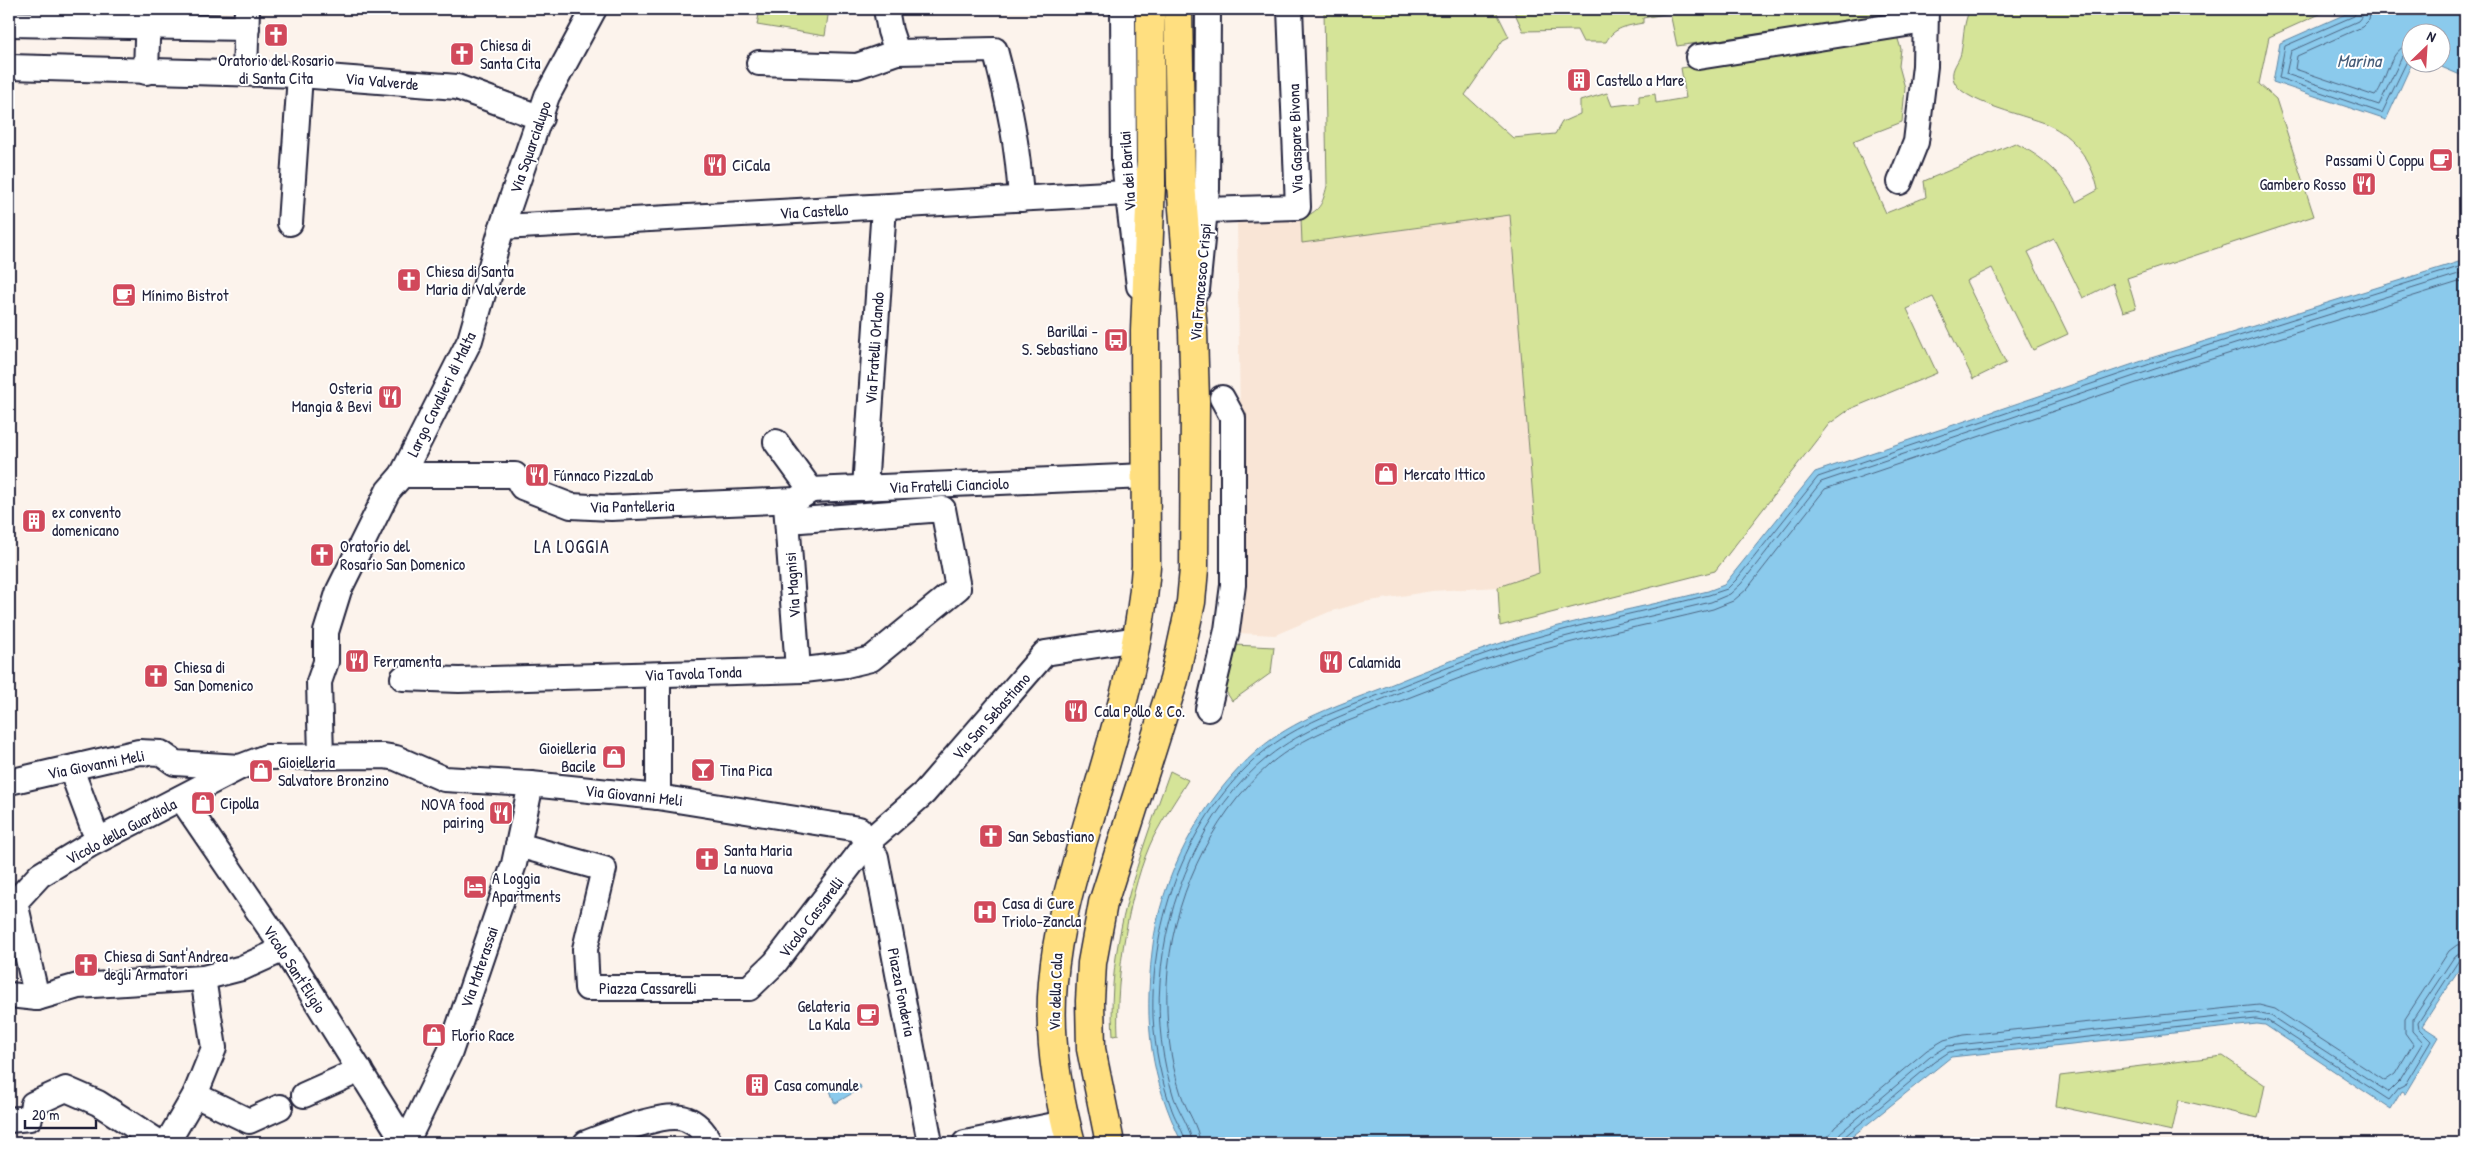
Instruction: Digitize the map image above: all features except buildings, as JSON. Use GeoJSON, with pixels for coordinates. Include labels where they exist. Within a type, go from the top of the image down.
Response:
{"type":"FeatureCollection","features":[{"type":"Feature","properties":{"kind":"main road"},"geometry":{"type":"LineString","coordinates":[[1137,640],[1144,602],[1146,566],[1145,331],[1151,184],[1150,9]]}},
{"type":"Feature","properties":{"kind":"main road"},"geometry":{"type":"LineString","coordinates":[[1178,9],[1181,184],[1193,332]]}},
{"type":"Feature","properties":{"kind":"main road","name":"Via Francesco Crispi"},"geometry":{"type":"LineString","coordinates":[[1110,1143],[1091,1049],[1090,1001],[1092,964],[1103,903],[1174,680],[1184,644],[1191,602],[1195,541],[1193,332]]}},
{"type":"Feature","properties":{"kind":"main road","name":"Via della Cala"},"geometry":{"type":"LineString","coordinates":[[1068,1133],[1055,1062],[1052,1023],[1053,983],[1059,933],[1069,888],[1126,693],[1137,640]]}},
{"type":"Feature","properties":{"kind":"street","name":"Via Squarcialupo"},"geometry":{"type":"LineString","coordinates":[[484,293],[502,227],[547,96],[594,9]]}},
{"type":"Feature","properties":{"kind":"street"},"geometry":{"type":"LineString","coordinates":[[886,9],[890,31],[897,52]]}},
{"type":"Feature","properties":{"kind":"street","name":"Via dei Barilai"},"geometry":{"type":"LineString","coordinates":[[1123,9],[1126,193],[1145,331]]}},
{"type":"Feature","properties":{"kind":"street","name":"Via Francesco Crispi"},"geometry":{"type":"LineString","coordinates":[[1193,332],[1206,210],[1208,9]]}},
{"type":"Feature","properties":{"kind":"street","name":"Via Gaspare Bivona"},"geometry":{"type":"LineString","coordinates":[[1206,210],[1298,207],[1290,9]]}},
{"type":"Feature","properties":{"kind":"street"},"geometry":{"type":"LineString","coordinates":[[1698,57],[1925,15],[1925,66],[1916,142],[1900,182]]}},
{"type":"Feature","properties":{"kind":"street"},"geometry":{"type":"LineString","coordinates":[[9,24],[65,17],[247,18],[245,72]]}},
{"type":"Feature","properties":{"kind":"street"},"geometry":{"type":"LineString","coordinates":[[146,72],[148,17]]}},
{"type":"Feature","properties":{"kind":"street"},"geometry":{"type":"LineString","coordinates":[[759,63],[857,66],[897,52],[995,50],[1012,112],[1019,159],[1021,199]]}},
{"type":"Feature","properties":{"kind":"street","name":"Via Valverde"},"geometry":{"type":"LineString","coordinates":[[9,67],[146,72],[300,74],[457,87],[541,118]]}},
{"type":"Feature","properties":{"kind":"street"},"geometry":{"type":"LineString","coordinates":[[290,223],[300,74]]}},
{"type":"Feature","properties":{"kind":"street","name":"Via Castello"},"geometry":{"type":"LineString","coordinates":[[502,227],[1126,193]]}},
{"type":"Feature","properties":{"kind":"street","name":"Via Fratelli Orlando"},"geometry":{"type":"LineString","coordinates":[[865,488],[884,207]]}},
{"type":"Feature","properties":{"kind":"street","name":"Largo Cavalieri di Malta"},"geometry":{"type":"LineString","coordinates":[[321,756],[319,682],[326,662],[326,632],[339,590],[470,340],[484,293]]}},
{"type":"Feature","properties":{"kind":"street"},"geometry":{"type":"LineString","coordinates":[[1208,709],[1227,630],[1233,585],[1233,418],[1222,398]]}},
{"type":"Feature","properties":{"kind":"street"},"geometry":{"type":"LineString","coordinates":[[776,442],[811,490]]}},
{"type":"Feature","properties":{"kind":"street","name":"Via Pantelleria"},"geometry":{"type":"LineString","coordinates":[[395,483],[515,475],[522,487],[571,506],[787,511],[796,500],[811,490]]}},
{"type":"Feature","properties":{"kind":"street","name":"Via Fratelli Cianciolo"},"geometry":{"type":"LineString","coordinates":[[811,490],[1146,476]]}},
{"type":"Feature","properties":{"kind":"street","name":"Via Tavola Tonda"},"geometry":{"type":"LineString","coordinates":[[403,678],[459,680],[798,670],[846,665],[871,659],[958,588],[943,509],[787,511]]}},
{"type":"Feature","properties":{"kind":"street","name":"Via Magnisi"},"geometry":{"type":"LineString","coordinates":[[787,511],[798,670]]}},
{"type":"Feature","properties":{"kind":"street","name":"Via San Sebastiano"},"geometry":{"type":"LineString","coordinates":[[868,842],[924,793],[1046,653],[1137,640]]}},
{"type":"Feature","properties":{"kind":"street"},"geometry":{"type":"LineString","coordinates":[[658,674],[658,797]]}},
{"type":"Feature","properties":{"kind":"street","name":"Via Giovanni Meli"},"geometry":{"type":"LineString","coordinates":[[9,782],[140,752],[161,753],[175,763],[240,767]]}},
{"type":"Feature","properties":{"kind":"street","name":"Via Giovanni Meli"},"geometry":{"type":"LineString","coordinates":[[321,756],[384,756],[396,758],[444,779],[532,784],[658,797],[859,829],[868,842]]}},
{"type":"Feature","properties":{"kind":"street","name":"Vicolo della Guardiola"},"geometry":{"type":"LineString","coordinates":[[12,901],[40,875],[91,844],[240,767],[266,757],[321,756]]}},
{"type":"Feature","properties":{"kind":"street"},"geometry":{"type":"LineString","coordinates":[[71,769],[93,828]]}},
{"type":"Feature","properties":{"kind":"street","name":"Via Materassai"},"geometry":{"type":"LineString","coordinates":[[405,1143],[450,1052],[514,864],[532,784]]}},
{"type":"Feature","properties":{"kind":"street","name":"Vicolo Sant'Eligio"},"geometry":{"type":"LineString","coordinates":[[181,798],[284,949],[405,1143]]}},
{"type":"Feature","properties":{"kind":"street","name":"Vicolo Cassarelli"},"geometry":{"type":"LineString","coordinates":[[749,988],[775,963],[868,842]]}},
{"type":"Feature","properties":{"kind":"street","name":"Piazza Fonderia"},"geometry":{"type":"LineString","coordinates":[[868,842],[876,857],[930,1143]]}},
{"type":"Feature","properties":{"kind":"street","name":"Piazza Cassarelli"},"geometry":{"type":"LineString","coordinates":[[518,844],[604,869],[585,949],[587,988],[749,988]]}},
{"type":"Feature","properties":{"kind":"street"},"geometry":{"type":"LineString","coordinates":[[12,901],[37,998]]}},
{"type":"Feature","properties":{"kind":"street"},"geometry":{"type":"LineString","coordinates":[[9,995],[37,998],[78,986],[203,978],[242,968],[284,949]]}},
{"type":"Feature","properties":{"kind":"street"},"geometry":{"type":"LineString","coordinates":[[167,1143],[195,1095],[214,1048],[203,978]]}},
{"type":"Feature","properties":{"kind":"street"},"geometry":{"type":"LineString","coordinates":[[304,1095],[360,1070]]}},
{"type":"Feature","properties":{"kind":"street"},"geometry":{"type":"LineString","coordinates":[[9,1120],[30,1118],[33,1104],[66,1089],[98,1103],[160,1143]]}},
{"type":"Feature","properties":{"kind":"street"},"geometry":{"type":"LineString","coordinates":[[195,1095],[249,1121],[280,1107]]}},
{"type":"Feature","properties":{"kind":"street"},"geometry":{"type":"LineString","coordinates":[[586,1143],[658,1118],[686,1118],[705,1132],[710,1143]]}},
{"type":"Feature","properties":{"kind":"street"},"geometry":{"type":"LineString","coordinates":[[965,1143],[1068,1133]]}},
{"type":"Feature","properties":{"kind":"shaded area","name":"Mercato Ittico"},"geometry":{"type":"Polygon","coordinates":[[[1510,215],[1539,574],[1498,587],[1432,591],[1364,602],[1329,612],[1275,635],[1237,633],[1240,416],[1237,221],[1301,218],[1303,243],[1510,215]]]}},
{"type":"Feature","properties":{"kind":"green space"},"geometry":{"type":"Polygon","coordinates":[[[760,9],[829,9],[825,36],[757,25],[760,9]]]}},
{"type":"Feature","properties":{"kind":"green space"},"geometry":{"type":"Polygon","coordinates":[[[1324,9],[1495,9],[1509,37],[1503,40],[1465,95],[1513,138],[1555,134],[1562,122],[1580,114],[1580,101],[1607,93],[1612,106],[1639,103],[1639,96],[1655,94],[1656,103],[1686,98],[1681,68],[1897,36],[1901,49],[1899,66],[1905,88],[1902,122],[1853,141],[1886,213],[1926,197],[1924,181],[2015,143],[2051,167],[2071,192],[2076,202],[2098,190],[2088,162],[2062,132],[2043,123],[1981,102],[1958,87],[1953,78],[1953,71],[1961,53],[1965,25],[1970,9],[2331,9],[2269,37],[2259,84],[2276,99],[2314,216],[2127,278],[2136,308],[2123,312],[2113,283],[2083,298],[2054,239],[2028,252],[2068,334],[2033,350],[1992,268],[1966,281],[2006,363],[1973,379],[1933,297],[1907,309],[1937,373],[1850,409],[1829,424],[1715,571],[1500,626],[1498,587],[1539,573],[1510,215],[1302,243],[1301,218],[1319,207],[1327,186],[1324,9]]]}},
{"type":"Feature","properties":{"kind":"green space"},"geometry":{"type":"Polygon","coordinates":[[[1513,9],[1900,9],[1883,16],[1677,46],[1670,13],[1643,18],[1643,23],[1626,26],[1617,30],[1606,42],[1583,42],[1577,30],[1523,31],[1513,9]]]}},
{"type":"Feature","properties":{"kind":"green space"},"geometry":{"type":"Polygon","coordinates":[[[1235,645],[1274,647],[1271,673],[1232,701],[1225,690],[1235,645]]]}},
{"type":"Feature","properties":{"kind":"green space"},"geometry":{"type":"Polygon","coordinates":[[[1170,771],[1188,780],[1154,836],[1137,881],[1121,960],[1118,1035],[1113,1036],[1112,1001],[1115,968],[1127,901],[1136,869],[1170,771]]]}},
{"type":"Feature","properties":{"kind":"green space"},"geometry":{"type":"Polygon","coordinates":[[[2223,1056],[2265,1085],[2258,1118],[2179,1100],[2172,1131],[2056,1106],[2060,1076],[2223,1056]]]}},
{"type":"Feature","properties":{"kind":"water","name":"Marina"},"geometry":{"type":"Polygon","coordinates":[[[2357,9],[2465,9],[2465,77],[2452,71],[2452,22],[2402,22],[2402,72],[2408,72],[2386,120],[2273,82],[2280,43],[2357,9]]]}},
{"type":"Feature","properties":{"kind":"water"},"geometry":{"type":"Polygon","coordinates":[[[2465,260],[2465,960],[2422,1026],[2439,1037],[2405,1094],[2401,1092],[2391,1109],[2265,1025],[2257,1024],[1951,1057],[1844,1143],[1182,1143],[1163,1096],[1152,1050],[1149,1003],[1152,952],[1157,924],[1174,868],[1202,816],[1237,770],[1272,739],[1332,707],[1488,647],[1554,627],[1708,591],[1724,585],[1815,472],[2151,358],[2465,260]]]}},
{"type":"Feature","properties":{"kind":"water"},"geometry":{"type":"Polygon","coordinates":[[[860,1085],[861,1088],[836,1103],[834,1102],[830,1090],[831,1087],[860,1085]]]}},
{"type":"Feature","properties":{"kind":"place","name":"Oratorio del Rosario di Santa Cita"},"geometry":{"type":"Point","coordinates":[276,35]}},
{"type":"Feature","properties":{"kind":"place","name":"Chiesa di Santa Cita"},"geometry":{"type":"Point","coordinates":[462,54]}},
{"type":"Feature","properties":{"kind":"place","name":"Castello a Mare"},"geometry":{"type":"Point","coordinates":[1579,80]}},
{"type":"Feature","properties":{"kind":"place","name":"Passami Ù Coppu"},"geometry":{"type":"Point","coordinates":[2441,160]}},
{"type":"Feature","properties":{"kind":"place","name":"CiCala"},"geometry":{"type":"Point","coordinates":[715,165]}},
{"type":"Feature","properties":{"kind":"place","name":"Gambero Rosso"},"geometry":{"type":"Point","coordinates":[2364,184]}},
{"type":"Feature","properties":{"kind":"place","name":"Chiesa di Santa Maria di Valverde"},"geometry":{"type":"Point","coordinates":[409,280]}},
{"type":"Feature","properties":{"kind":"place","name":"Mínimo Bistrot"},"geometry":{"type":"Point","coordinates":[124,295]}},
{"type":"Feature","properties":{"kind":"place","name":"Barillai - S. Sebastiano"},"geometry":{"type":"Point","coordinates":[1116,340]}},
{"type":"Feature","properties":{"kind":"place","name":"Osteria Mangia & Bevi"},"geometry":{"type":"Point","coordinates":[390,397]}},
{"type":"Feature","properties":{"kind":"place","name":"Mercato Ittico"},"geometry":{"type":"Point","coordinates":[1386,474]}},
{"type":"Feature","properties":{"kind":"place","name":"Fúnnaco PizzaLab"},"geometry":{"type":"Point","coordinates":[537,475]}},
{"type":"Feature","properties":{"kind":"place","name":"ex convento domenicano"},"geometry":{"type":"Point","coordinates":[34,521]}},
{"type":"Feature","properties":{"kind":"place","name":"Oratorio del Rosario San Domenico"},"geometry":{"type":"Point","coordinates":[322,555]}},
{"type":"Feature","properties":{"kind":"place","name":"Ferramenta"},"geometry":{"type":"Point","coordinates":[357,661]}},
{"type":"Feature","properties":{"kind":"place","name":"Calamida"},"geometry":{"type":"Point","coordinates":[1331,662]}},
{"type":"Feature","properties":{"kind":"place","name":"Chiesa di San Domenico"},"geometry":{"type":"Point","coordinates":[156,676]}},
{"type":"Feature","properties":{"kind":"place","name":"Cala Pollo & Co."},"geometry":{"type":"Point","coordinates":[1076,711]}},
{"type":"Feature","properties":{"kind":"place","name":"Gioielleria Bacile"},"geometry":{"type":"Point","coordinates":[614,757]}},
{"type":"Feature","properties":{"kind":"place","name":"Tina Pica"},"geometry":{"type":"Point","coordinates":[703,770]}},
{"type":"Feature","properties":{"kind":"place","name":"Gioielleria Salvatore Bronzino"},"geometry":{"type":"Point","coordinates":[261,771]}},
{"type":"Feature","properties":{"kind":"place","name":"Cipolla"},"geometry":{"type":"Point","coordinates":[203,803]}},
{"type":"Feature","properties":{"kind":"place","name":"NOVA food pairing"},"geometry":{"type":"Point","coordinates":[501,813]}},
{"type":"Feature","properties":{"kind":"place","name":"San Sebastiano"},"geometry":{"type":"Point","coordinates":[991,836]}},
{"type":"Feature","properties":{"kind":"place","name":"Santa Maria La nuova"},"geometry":{"type":"Point","coordinates":[707,859]}},
{"type":"Feature","properties":{"kind":"place","name":"A Loggia Apartments"},"geometry":{"type":"Point","coordinates":[475,887]}},
{"type":"Feature","properties":{"kind":"place","name":"Casa di Cure Triolo-Zancla"},"geometry":{"type":"Point","coordinates":[985,912]}},
{"type":"Feature","properties":{"kind":"place","name":"Chiesa di Sant'Andrea degli Armatori"},"geometry":{"type":"Point","coordinates":[86,965]}},
{"type":"Feature","properties":{"kind":"place","name":"Gelateria La Kala"},"geometry":{"type":"Point","coordinates":[868,1015]}},
{"type":"Feature","properties":{"kind":"place","name":"Florio Race"},"geometry":{"type":"Point","coordinates":[434,1035]}},
{"type":"Feature","properties":{"kind":"place","name":"Casa comunale"},"geometry":{"type":"Point","coordinates":[757,1085]}},
{"type":"Feature","properties":{"kind":"district","name":"LA LOGGIA"},"geometry":{"type":"Point","coordinates":[572,547]}}]}
